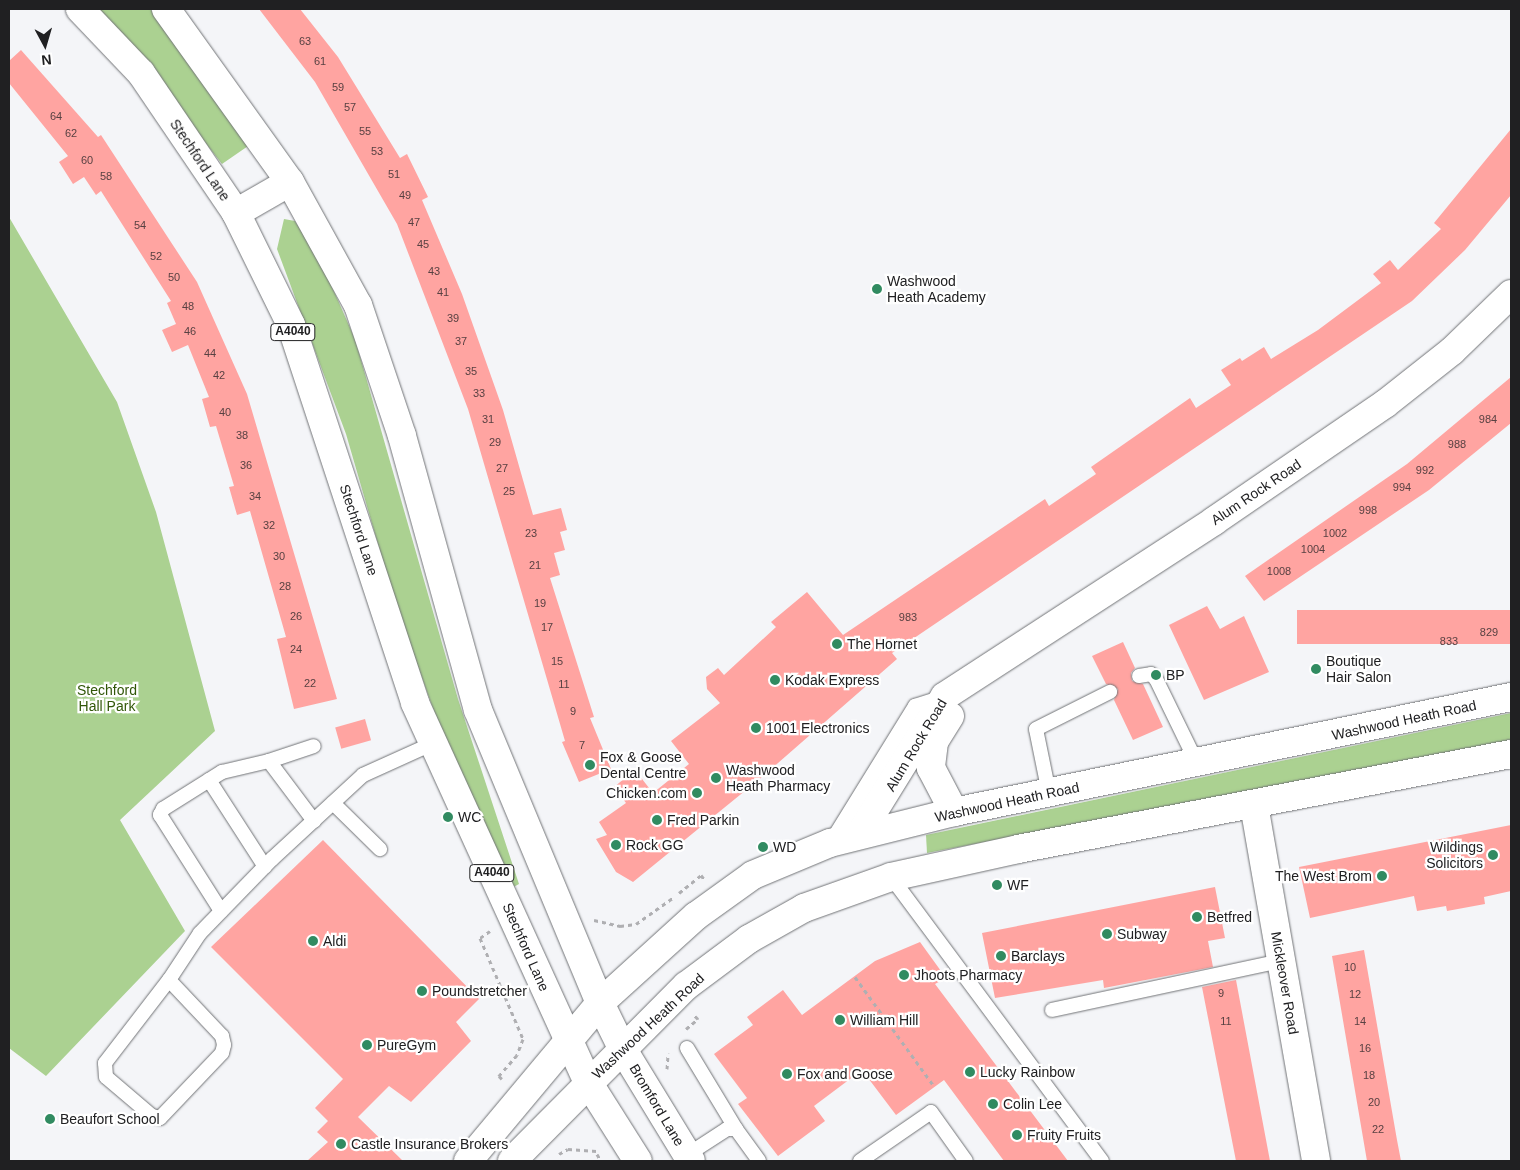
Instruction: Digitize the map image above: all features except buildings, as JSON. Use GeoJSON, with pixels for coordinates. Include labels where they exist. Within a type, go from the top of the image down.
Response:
{"type":"FeatureCollection","features":[{"type":"Feature","properties":{"kind":"main road","name":"Stechford Lane"},"geometry":{"type":"LineString","coordinates":[[80,9],[142,73],[236,213],[291,325],[415,703],[588,1082]]}},
{"type":"Feature","properties":{"kind":"main road"},"geometry":{"type":"LineString","coordinates":[[166,9],[290,182],[358,305],[402,436],[478,710],[570,933],[622,1048]]}},
{"type":"Feature","properties":{"kind":"main road"},"geometry":{"type":"LineString","coordinates":[[236,213],[290,182]]}},
{"type":"Feature","properties":{"kind":"main road","name":"Alum Rock Road"},"geometry":{"type":"LineString","coordinates":[[859,835],[945,696],[1385,404],[1452,351],[1511,294]]}},
{"type":"Feature","properties":{"kind":"main road","name":"Alum Rock Road"},"geometry":{"type":"LineString","coordinates":[[954,812],[931,768],[934,742],[954,709],[986,670]]}},
{"type":"Feature","properties":{"kind":"main road","name":"Washwood Heath Road"},"geometry":{"type":"LineString","coordinates":[[468,1161],[570,1043],[600,1002],[696,916],[753,875],[830,843],[954,812],[1511,697]]}},
{"type":"Feature","properties":{"kind":"main road","name":"Washwood Heath Road"},"geometry":{"type":"LineString","coordinates":[[512,1161],[588,1082],[677,995],[749,939],[804,908],[892,877],[1018,849],[1511,754]]}},
{"type":"Feature","properties":{"kind":"main road","name":"Mickleover Road"},"geometry":{"type":"LineString","coordinates":[[1254,805],[1316,1161]]}},
{"type":"Feature","properties":{"kind":"main road","name":"Bromford Lane"},"geometry":{"type":"LineString","coordinates":[[622,1048],[689,1158]]}},
{"type":"Feature","properties":{"kind":"main road","name":"A4040"},"geometry":{"type":"LineString","coordinates":[[588,1082],[638,1161]]}},
{"type":"Feature","properties":{"kind":"lane"},"geometry":{"type":"LineString","coordinates":[[1139,676],[1150,674],[1156,679],[1197,763]]}},
{"type":"Feature","properties":{"kind":"lane"},"geometry":{"type":"LineString","coordinates":[[1049,793],[1036,729],[1110,692]]}},
{"type":"Feature","properties":{"kind":"lane"},"geometry":{"type":"LineString","coordinates":[[830,843],[915,706],[945,696]]}},
{"type":"Feature","properties":{"kind":"lane"},"geometry":{"type":"LineString","coordinates":[[170,980],[222,1036],[224,1045],[222,1053],[160,1118],[152,1116],[106,1077],[105,1063],[170,980],[200,932],[264,867],[364,775],[434,743]]}},
{"type":"Feature","properties":{"kind":"lane"},"geometry":{"type":"LineString","coordinates":[[221,911],[160,815],[163,809],[222,772],[269,761],[314,746]]}},
{"type":"Feature","properties":{"kind":"lane"},"geometry":{"type":"LineString","coordinates":[[269,761],[314,820]]}},
{"type":"Feature","properties":{"kind":"lane"},"geometry":{"type":"LineString","coordinates":[[209,780],[264,867]]}},
{"type":"Feature","properties":{"kind":"lane"},"geometry":{"type":"LineString","coordinates":[[333,803],[380,849]]}},
{"type":"Feature","properties":{"kind":"lane"},"geometry":{"type":"LineString","coordinates":[[892,877],[1102,1161]]}},
{"type":"Feature","properties":{"kind":"lane"},"geometry":{"type":"LineString","coordinates":[[1052,1010],[1282,961]]}},
{"type":"Feature","properties":{"kind":"lane"},"geometry":{"type":"LineString","coordinates":[[687,1048],[736,1129],[759,1161]]}},
{"type":"Feature","properties":{"kind":"lane"},"geometry":{"type":"LineString","coordinates":[[860,1161],[931,1112],[966,1161]]}},
{"type":"Feature","properties":{"kind":"lane"},"geometry":{"type":"LineString","coordinates":[[689,1158],[727,1129],[736,1129]]}},
{"type":"Feature","properties":{"kind":"path"},"geometry":{"type":"LineString","coordinates":[[570,933],[597,918],[620,926],[636,924],[701,875],[720,899]]}},
{"type":"Feature","properties":{"kind":"path"},"geometry":{"type":"LineString","coordinates":[[512,916],[480,938],[523,1039],[517,1055],[499,1076],[521,1100]]}},
{"type":"Feature","properties":{"kind":"path"},"geometry":{"type":"LineString","coordinates":[[855,977],[934,1086]]}},
{"type":"Feature","properties":{"kind":"path"},"geometry":{"type":"LineString","coordinates":[[677,995],[698,1019],[680,1034]]}},
{"type":"Feature","properties":{"kind":"path"},"geometry":{"type":"LineString","coordinates":[[667,1074],[670,1047]]}},
{"type":"Feature","properties":{"kind":"path"},"geometry":{"type":"LineString","coordinates":[[596,1154],[601,1161]]}},
{"type":"Feature","properties":{"kind":"green space"},"geometry":{"type":"Polygon","coordinates":[[[92,9],[150,9],[170,29],[251,144],[222,164],[144,65],[92,9]]]}},
{"type":"Feature","properties":{"kind":"green space","name":"Stechford Hall Park"},"geometry":{"type":"Polygon","coordinates":[[[9,217],[117,402],[156,512],[215,731],[120,820],[185,931],[46,1076],[9,1048],[9,217]]]}},
{"type":"Feature","properties":{"kind":"green space"},"geometry":{"type":"Polygon","coordinates":[[[284,219],[295,221],[322,264],[355,339],[458,699],[519,884],[508,890],[437,720],[393,596],[346,434],[277,249],[284,219]]]}},
{"type":"Feature","properties":{"kind":"green space"},"geometry":{"type":"Polygon","coordinates":[[[1511,713],[1511,742],[927,853],[926,835],[1511,713]]]}},
{"type":"Feature","properties":{"kind":"place","name":"Washwood Heath Academy"},"geometry":{"type":"Point","coordinates":[877,289]}},
{"type":"Feature","properties":{"kind":"place","name":"The Hornet"},"geometry":{"type":"Point","coordinates":[837,644]}},
{"type":"Feature","properties":{"kind":"place","name":"Boutique Hair Salon"},"geometry":{"type":"Point","coordinates":[1316,669]}},
{"type":"Feature","properties":{"kind":"place","name":"BP"},"geometry":{"type":"Point","coordinates":[1156,675]}},
{"type":"Feature","properties":{"kind":"place","name":"Kodak Express"},"geometry":{"type":"Point","coordinates":[775,680]}},
{"type":"Feature","properties":{"kind":"place","name":"1001 Electronics"},"geometry":{"type":"Point","coordinates":[756,728]}},
{"type":"Feature","properties":{"kind":"place","name":"Fox & Goose Dental Centre"},"geometry":{"type":"Point","coordinates":[590,765]}},
{"type":"Feature","properties":{"kind":"place","name":"Washwood Heath Pharmacy"},"geometry":{"type":"Point","coordinates":[716,778]}},
{"type":"Feature","properties":{"kind":"place","name":"Chicken.com"},"geometry":{"type":"Point","coordinates":[697,793]}},
{"type":"Feature","properties":{"kind":"place","name":"WC"},"geometry":{"type":"Point","coordinates":[448,817]}},
{"type":"Feature","properties":{"kind":"place","name":"Fred Parkin"},"geometry":{"type":"Point","coordinates":[657,820]}},
{"type":"Feature","properties":{"kind":"place","name":"Rock GG"},"geometry":{"type":"Point","coordinates":[616,845]}},
{"type":"Feature","properties":{"kind":"place","name":"WD"},"geometry":{"type":"Point","coordinates":[763,847]}},
{"type":"Feature","properties":{"kind":"place","name":"Wildings Solicitors"},"geometry":{"type":"Point","coordinates":[1493,855]}},
{"type":"Feature","properties":{"kind":"place","name":"The West Brom"},"geometry":{"type":"Point","coordinates":[1382,876]}},
{"type":"Feature","properties":{"kind":"place","name":"WF"},"geometry":{"type":"Point","coordinates":[997,885]}},
{"type":"Feature","properties":{"kind":"place","name":"Betfred"},"geometry":{"type":"Point","coordinates":[1197,917]}},
{"type":"Feature","properties":{"kind":"place","name":"Subway"},"geometry":{"type":"Point","coordinates":[1107,934]}},
{"type":"Feature","properties":{"kind":"place","name":"Aldi"},"geometry":{"type":"Point","coordinates":[313,941]}},
{"type":"Feature","properties":{"kind":"place","name":"Barclays"},"geometry":{"type":"Point","coordinates":[1001,956]}},
{"type":"Feature","properties":{"kind":"place","name":"Jhoots Pharmacy"},"geometry":{"type":"Point","coordinates":[904,975]}},
{"type":"Feature","properties":{"kind":"place","name":"Poundstretcher"},"geometry":{"type":"Point","coordinates":[422,991]}},
{"type":"Feature","properties":{"kind":"place","name":"William Hill"},"geometry":{"type":"Point","coordinates":[840,1020]}},
{"type":"Feature","properties":{"kind":"place","name":"PureGym"},"geometry":{"type":"Point","coordinates":[367,1045]}},
{"type":"Feature","properties":{"kind":"place","name":"Lucky Rainbow"},"geometry":{"type":"Point","coordinates":[970,1072]}},
{"type":"Feature","properties":{"kind":"place","name":"Fox and Goose"},"geometry":{"type":"Point","coordinates":[787,1074]}},
{"type":"Feature","properties":{"kind":"place","name":"Colin Lee"},"geometry":{"type":"Point","coordinates":[993,1104]}},
{"type":"Feature","properties":{"kind":"place","name":"Beaufort School"},"geometry":{"type":"Point","coordinates":[50,1119]}},
{"type":"Feature","properties":{"kind":"place","name":"Fruity Fruits"},"geometry":{"type":"Point","coordinates":[1017,1135]}},
{"type":"Feature","properties":{"kind":"place","name":"Castle Insurance Brokers"},"geometry":{"type":"Point","coordinates":[341,1144]}}]}
